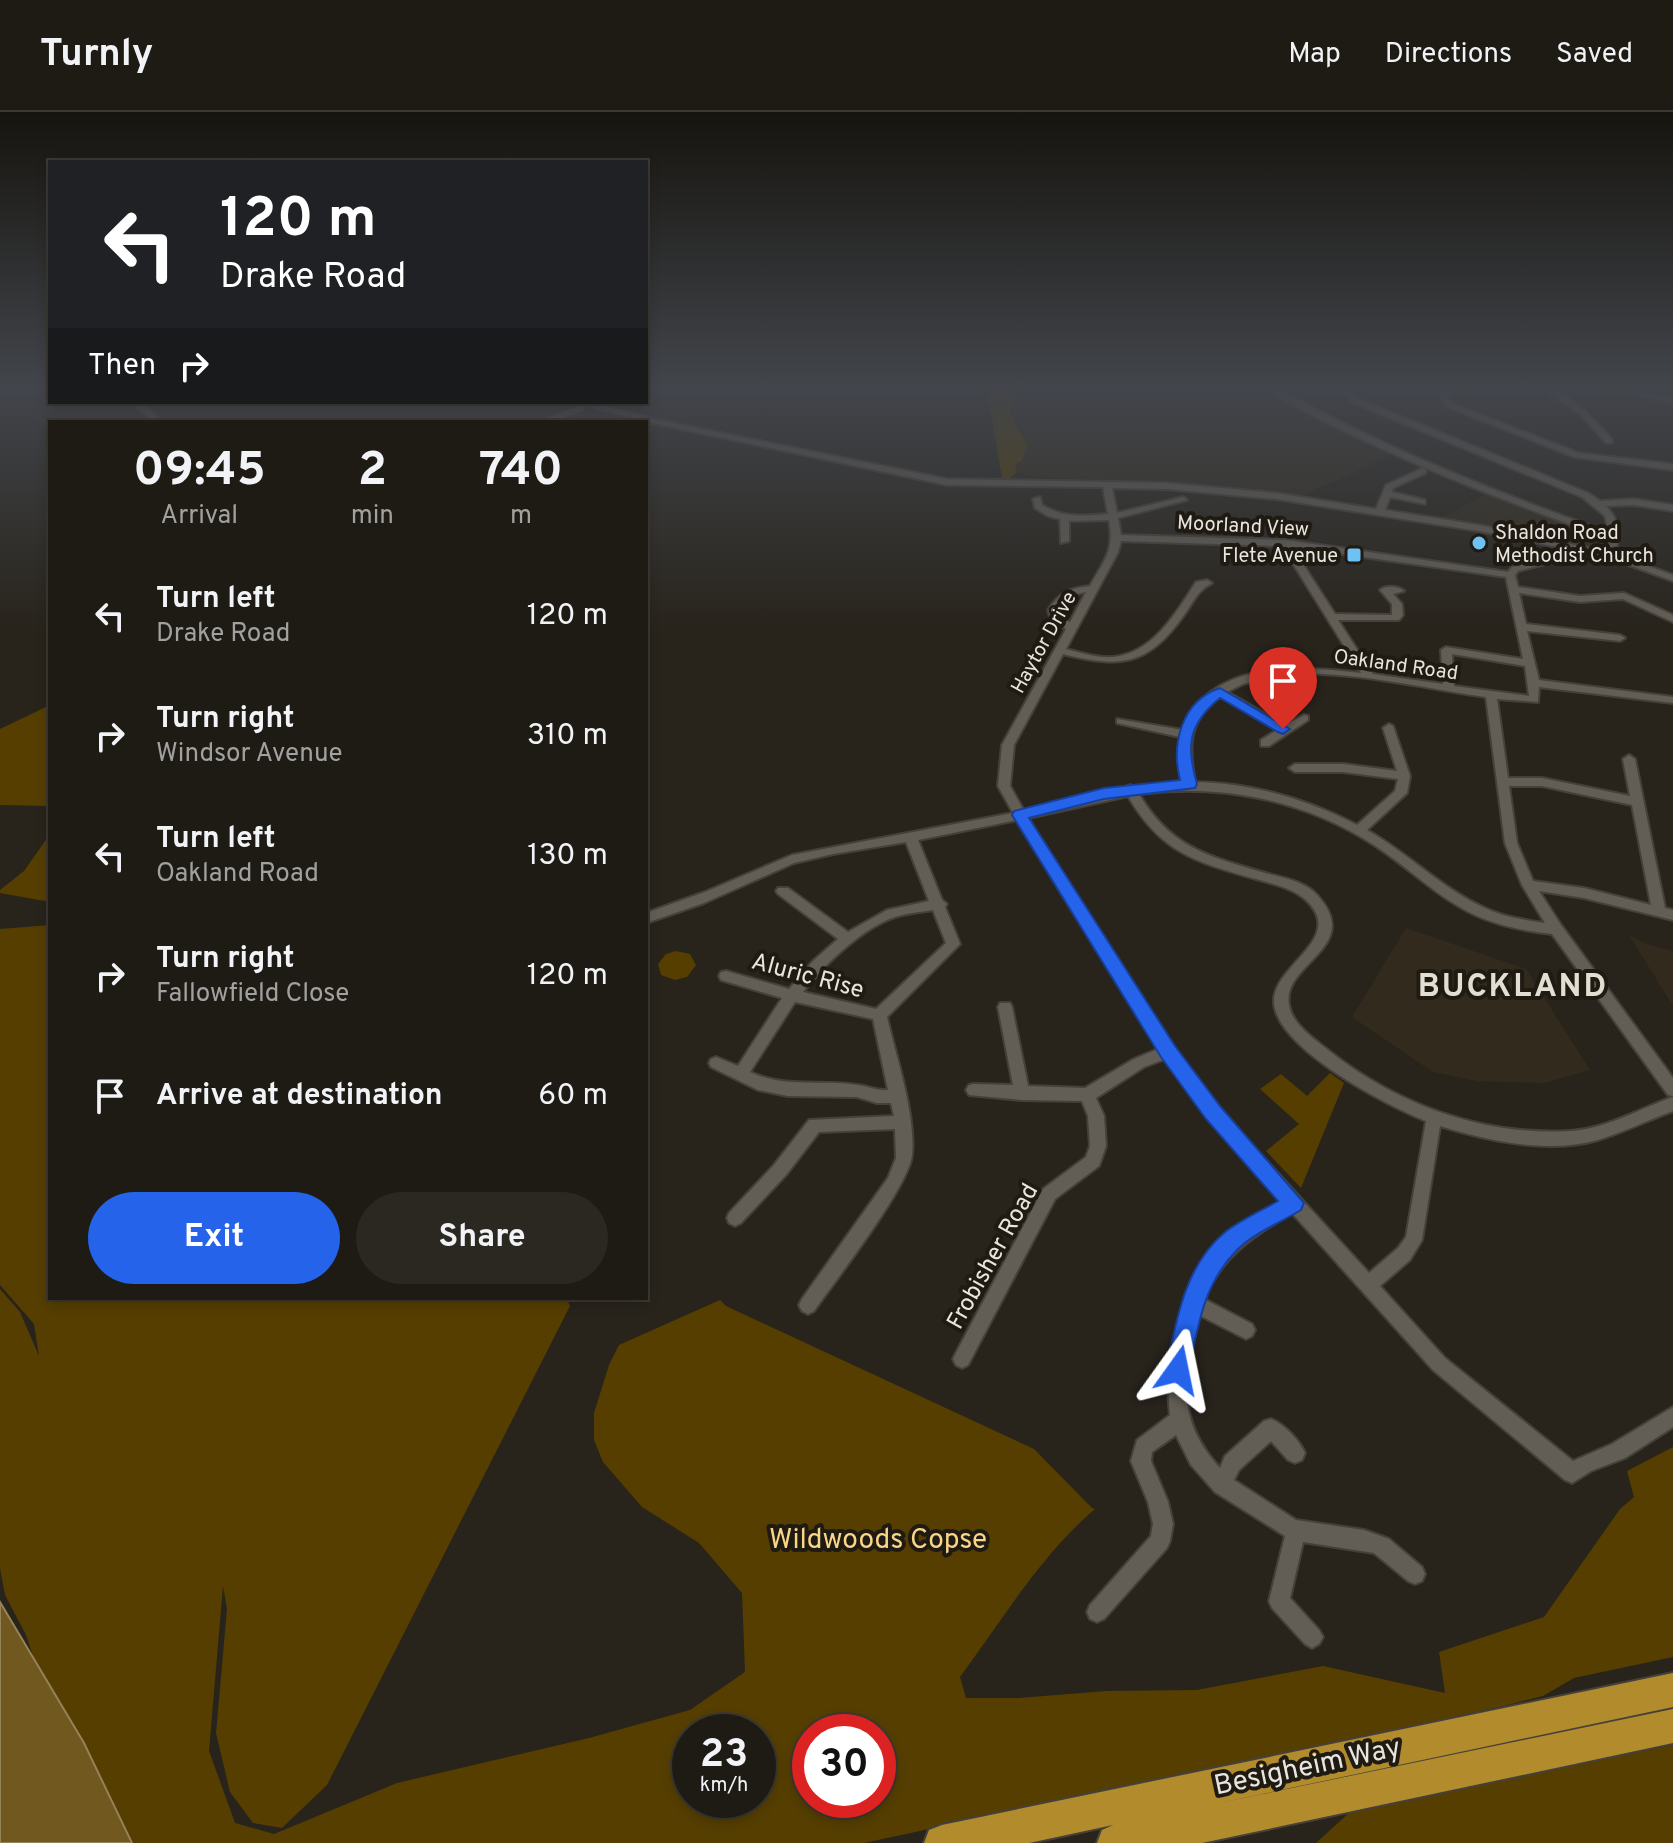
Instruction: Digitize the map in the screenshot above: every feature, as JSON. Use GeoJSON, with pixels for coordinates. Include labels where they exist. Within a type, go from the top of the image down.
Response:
{"type":"FeatureCollection","features":[{"type":"Feature","properties":{"kind":"highway","name":"Besigheim Way"},"geometry":{"type":"LineString","coordinates":[[942,1843],[1673,1690]]}},
{"type":"Feature","properties":{"kind":"highway","name":"Besigheim Way"},"geometry":{"type":"LineString","coordinates":[[1115,1843],[1673,1726]]}},
{"type":"Feature","properties":{"kind":"street"},"geometry":{"type":"LineString","coordinates":[[872,468],[947,482],[1214,490],[1380,511],[1609,555],[1673,578]]}},
{"type":"Feature","properties":{"kind":"street"},"geometry":{"type":"LineString","coordinates":[[1433,468],[1614,538]]}},
{"type":"Feature","properties":{"kind":"street"},"geometry":{"type":"LineString","coordinates":[[1525,468],[1566,484],[1608,511],[1614,523],[1609,555]]}},
{"type":"Feature","properties":{"kind":"street"},"geometry":{"type":"LineString","coordinates":[[1380,511],[1389,487],[1419,473]]}},
{"type":"Feature","properties":{"kind":"street"},"geometry":{"type":"LineString","coordinates":[[1107,485],[1117,538]]}},
{"type":"Feature","properties":{"kind":"street"},"geometry":{"type":"LineString","coordinates":[[1386,493],[1422,502]]}},
{"type":"Feature","properties":{"kind":"street"},"geometry":{"type":"LineString","coordinates":[[1037,499],[1044,512],[1115,519],[1183,500]]}},
{"type":"Feature","properties":{"kind":"street"},"geometry":{"type":"LineString","coordinates":[[1599,504],[1634,502],[1673,508]]}},
{"type":"Feature","properties":{"kind":"street"},"geometry":{"type":"LineString","coordinates":[[1064,541],[1065,516]]}},
{"type":"Feature","properties":{"kind":"street","name":"Moorland View"},"geometry":{"type":"LineString","coordinates":[[1117,538],[1285,543],[1510,575]]}},
{"type":"Feature","properties":{"kind":"street","name":"Haytor Drive"},"geometry":{"type":"LineString","coordinates":[[1117,538],[1113,552],[1062,651],[1008,745],[1004,786],[1168,1052],[1213,1113],[1439,1364],[1559,1465],[1572,1473],[1585,1464],[1618,1451],[1673,1416]]}},
{"type":"Feature","properties":{"kind":"street"},"geometry":{"type":"LineString","coordinates":[[1285,543],[1369,677]]}},
{"type":"Feature","properties":{"kind":"street"},"geometry":{"type":"LineString","coordinates":[[1546,561],[1515,569],[1510,575],[1534,683],[1673,700]]}},
{"type":"Feature","properties":{"kind":"street"},"geometry":{"type":"LineString","coordinates":[[1062,651],[1109,660],[1138,652],[1160,641],[1199,584],[1207,583]]}},
{"type":"Feature","properties":{"kind":"street"},"geometry":{"type":"LineString","coordinates":[[1072,628],[1055,618],[1053,610],[1060,597],[1072,590],[1092,589]]}},
{"type":"Feature","properties":{"kind":"street"},"geometry":{"type":"LineString","coordinates":[[1332,617],[1395,618],[1398,615],[1397,604],[1385,590],[1399,591]]}},
{"type":"Feature","properties":{"kind":"street"},"geometry":{"type":"LineString","coordinates":[[1515,590],[1580,599],[1624,596],[1673,619]]}},
{"type":"Feature","properties":{"kind":"street"},"geometry":{"type":"LineString","coordinates":[[1522,627],[1601,630],[1620,638]]}},
{"type":"Feature","properties":{"kind":"street"},"geometry":{"type":"LineString","coordinates":[[1449,689],[1446,650],[1528,663]]}},
{"type":"Feature","properties":{"kind":"street","name":"Oakland Road"},"geometry":{"type":"LineString","coordinates":[[1185,734],[1200,708],[1220,692],[1242,680],[1288,671],[1369,677],[1534,700],[1534,683]]}},
{"type":"Feature","properties":{"kind":"street"},"geometry":{"type":"LineString","coordinates":[[1220,692],[1283,729]]}},
{"type":"Feature","properties":{"kind":"street"},"geometry":{"type":"LineString","coordinates":[[1491,696],[1511,843],[1528,885],[1556,929],[1673,1090]]}},
{"type":"Feature","properties":{"kind":"street"},"geometry":{"type":"LineString","coordinates":[[1265,743],[1304,718]]}},
{"type":"Feature","properties":{"kind":"street"},"geometry":{"type":"LineString","coordinates":[[1121,721],[1185,734],[1182,758],[1189,784]]}},
{"type":"Feature","properties":{"kind":"street"},"geometry":{"type":"LineString","coordinates":[[1359,830],[1401,793],[1404,776],[1389,728]]}},
{"type":"Feature","properties":{"kind":"street"},"geometry":{"type":"LineString","coordinates":[[1528,885],[1584,893],[1666,914],[1629,759]]}},
{"type":"Feature","properties":{"kind":"street"},"geometry":{"type":"LineString","coordinates":[[1295,768],[1343,768],[1404,776]]}},
{"type":"Feature","properties":{"kind":"street"},"geometry":{"type":"LineString","coordinates":[[1502,782],[1542,782],[1639,802]]}},
{"type":"Feature","properties":{"kind":"street"},"geometry":{"type":"LineString","coordinates":[[648,917],[697,901],[790,860],[911,838],[1130,789],[1189,784],[1241,789],[1281,799],[1359,830],[1404,860],[1451,898],[1477,913],[1520,927],[1556,929]]}},
{"type":"Feature","properties":{"kind":"street"},"geometry":{"type":"LineString","coordinates":[[1130,789],[1154,826],[1190,851],[1297,887],[1315,901],[1324,918],[1324,937],[1284,985],[1280,996],[1288,1022],[1353,1078],[1402,1105],[1476,1131],[1571,1138],[1609,1130],[1673,1104]]}},
{"type":"Feature","properties":{"kind":"street"},"geometry":{"type":"LineString","coordinates":[[808,1305],[894,1182],[904,1158],[903,1122],[879,1015],[953,944],[940,904],[911,838]]}},
{"type":"Feature","properties":{"kind":"street"},"geometry":{"type":"LineString","coordinates":[[783,891],[849,940]]}},
{"type":"Feature","properties":{"kind":"street"},"geometry":{"type":"LineString","coordinates":[[740,1076],[790,993],[824,958],[887,915],[940,904]]}},
{"type":"Feature","properties":{"kind":"street","name":"Aluric Rise"},"geometry":{"type":"LineString","coordinates":[[726,976],[769,990],[879,1015]]}},
{"type":"Feature","properties":{"kind":"street"},"geometry":{"type":"LineString","coordinates":[[1005,1007],[1022,1094]]}},
{"type":"Feature","properties":{"kind":"street"},"geometry":{"type":"LineString","coordinates":[[974,1090],[1087,1095],[1139,1063],[1168,1052]]}},
{"type":"Feature","properties":{"kind":"street"},"geometry":{"type":"LineString","coordinates":[[716,1063],[763,1085],[788,1090],[857,1091],[877,1097],[897,1096]]}},
{"type":"Feature","properties":{"kind":"street","name":"Frobisher Road"},"geometry":{"type":"LineString","coordinates":[[962,1359],[1049,1194],[1093,1161],[1098,1146],[1096,1116],[1087,1095]]}},
{"type":"Feature","properties":{"kind":"street"},"geometry":{"type":"LineString","coordinates":[[1369,1284],[1404,1254],[1414,1240],[1434,1118]]}},
{"type":"Feature","properties":{"kind":"street"},"geometry":{"type":"LineString","coordinates":[[735,1218],[780,1170],[815,1125],[903,1122]]}},
{"type":"Feature","properties":{"kind":"street"},"geometry":{"type":"LineString","coordinates":[[1293,1203],[1231,1241],[1208,1268],[1192,1302],[1178,1370],[1178,1421],[1187,1445],[1222,1485],[1296,1531],[1382,1546],[1415,1574]]}},
{"type":"Feature","properties":{"kind":"street"},"geometry":{"type":"LineString","coordinates":[[1192,1302],[1246,1330]]}},
{"type":"Feature","properties":{"kind":"street"},"geometry":{"type":"LineString","coordinates":[[1097,1612],[1160,1541],[1163,1524],[1158,1502],[1141,1461],[1144,1447],[1178,1421]]}},
{"type":"Feature","properties":{"kind":"street"},"geometry":{"type":"LineString","coordinates":[[1222,1485],[1232,1463],[1271,1428],[1295,1453]]}},
{"type":"Feature","properties":{"kind":"street"},"geometry":{"type":"LineString","coordinates":[[1296,1531],[1279,1601],[1312,1637]]}},
{"type":"Feature","properties":{"kind":"shaded area"},"geometry":{"type":"Polygon","coordinates":[[[1014,468],[1364,468],[1302,496],[1193,484],[1034,477],[1017,472],[1014,468]]]}},
{"type":"Feature","properties":{"kind":"shaded area"},"geometry":{"type":"Polygon","coordinates":[[[1486,494],[1579,529],[1599,539],[1599,544],[1593,548],[1441,518],[1486,494]]]}},
{"type":"Feature","properties":{"kind":"shaded area"},"geometry":{"type":"Polygon","coordinates":[[[1406,928],[1526,969],[1590,1070],[1544,1083],[1477,1081],[1433,1072],[1352,1017],[1406,928]]]}},
{"type":"Feature","properties":{"kind":"shaded area"},"geometry":{"type":"Polygon","coordinates":[[[1629,935],[1646,944],[1673,951],[1673,1006],[1629,935]]]}},
{"type":"Feature","properties":{"kind":"shaded area"},"geometry":{"type":"Polygon","coordinates":[[[0,1602],[84,1743],[132,1843],[0,1843],[0,1602]]]}},
{"type":"Feature","properties":{"kind":"green space"},"geometry":{"type":"Polygon","coordinates":[[[1000,468],[1016,468],[1017,472],[1009,479],[1002,479],[1000,468]]]}},
{"type":"Feature","properties":{"kind":"green space"},"geometry":{"type":"Polygon","coordinates":[[[48,706],[48,806],[0,805],[0,729],[48,706]]]}},
{"type":"Feature","properties":{"kind":"green space"},"geometry":{"type":"Polygon","coordinates":[[[48,837],[48,902],[0,893],[24,871],[48,837]]]}},
{"type":"Feature","properties":{"kind":"green space","name":"Wildwoods Copse"},"geometry":{"type":"Polygon","coordinates":[[[48,925],[48,1300],[568,1300],[570,1306],[327,1785],[282,1828],[253,1823],[230,1792],[216,1733],[227,1609],[223,1586],[209,1751],[235,1823],[274,1834],[397,1783],[589,1738],[672,1715],[672,1818],[776,1818],[776,1714],[676,1714],[690,1710],[745,1672],[742,1593],[699,1543],[642,1507],[603,1462],[594,1440],[594,1413],[609,1365],[619,1345],[720,1300],[726,1306],[1034,1449],[1095,1509],[1040,1567],[960,1677],[966,1698],[1197,1690],[1323,1666],[1445,1693],[1439,1652],[1544,1617],[1620,1509],[1634,1497],[1627,1471],[1673,1447],[1673,1657],[1574,1678],[1543,1696],[1504,1706],[864,1843],[132,1843],[84,1743],[34,1659],[26,1635],[5,1595],[0,1568],[0,1289],[20,1312],[39,1356],[34,1324],[0,1285],[0,929],[48,925]]]}},
{"type":"Feature","properties":{"kind":"green space"},"geometry":{"type":"Polygon","coordinates":[[[676,951],[690,954],[696,965],[687,977],[675,980],[661,975],[658,964],[666,954],[676,951]]]}},
{"type":"Feature","properties":{"kind":"green space"},"geometry":{"type":"Polygon","coordinates":[[[1330,1073],[1344,1083],[1301,1188],[1266,1151],[1299,1124],[1260,1089],[1281,1074],[1307,1096],[1330,1073]]]}},
{"type":"Feature","properties":{"kind":"green space"},"geometry":{"type":"Polygon","coordinates":[[[1673,1745],[1673,1843],[1316,1843],[1352,1810],[1673,1745]]]}},
{"type":"Feature","properties":{"kind":"place","name":"Shaldon Road Methodist Church"},"geometry":{"type":"Point","coordinates":[1479,543]}},
{"type":"Feature","properties":{"kind":"place","name":"Flete Avenue"},"geometry":{"type":"Point","coordinates":[1354,555]}},
{"type":"Feature","properties":{"kind":"district","name":"BUCKLAND"},"geometry":{"type":"Point","coordinates":[1513,985]}},
{"type":"Feature","properties":{"kind":"route"},"geometry":{"type":"LineString","coordinates":[[1178,1370],[1192,1302],[1208,1268],[1231,1241],[1293,1203],[1213,1113],[1168,1052],[1020,815],[1104,793],[1189,784],[1182,758],[1185,734],[1200,708],[1220,692],[1283,729]]}}]}
